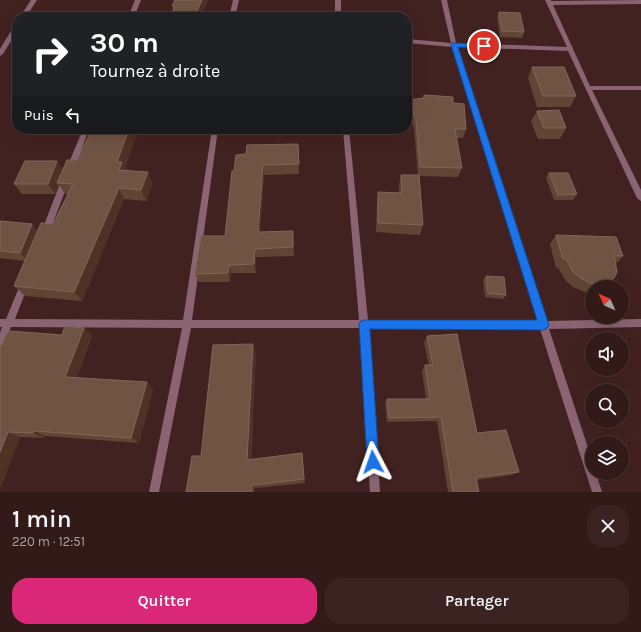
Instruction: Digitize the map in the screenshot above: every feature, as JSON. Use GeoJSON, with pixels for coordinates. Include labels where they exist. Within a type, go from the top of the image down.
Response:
{"type":"FeatureCollection","features":[{"type":"Feature","properties":{"kind":"street"},"geometry":{"type":"LineString","coordinates":[[26,12],[34,0]]}},
{"type":"Feature","properties":{"kind":"street"},"geometry":{"type":"LineString","coordinates":[[133,12],[138,0]]}},
{"type":"Feature","properties":{"kind":"street"},"geometry":{"type":"LineString","coordinates":[[233,12],[236,0]]}},
{"type":"Feature","properties":{"kind":"street"},"geometry":{"type":"LineString","coordinates":[[338,0],[338,12]]}},
{"type":"Feature","properties":{"kind":"street"},"geometry":{"type":"LineString","coordinates":[[444,0],[454,45],[597,492]]}},
{"type":"Feature","properties":{"kind":"street"},"geometry":{"type":"LineString","coordinates":[[641,2],[549,1],[588,88],[641,198]]}},
{"type":"Feature","properties":{"kind":"street"},"geometry":{"type":"LineString","coordinates":[[0,54],[12,37]]}},
{"type":"Feature","properties":{"kind":"street"},"geometry":{"type":"LineString","coordinates":[[412,41],[454,45],[571,49]]}},
{"type":"Feature","properties":{"kind":"street"},"geometry":{"type":"LineString","coordinates":[[588,88],[641,88]]}},
{"type":"Feature","properties":{"kind":"street"},"geometry":{"type":"LineString","coordinates":[[40,244],[84,134]]}},
{"type":"Feature","properties":{"kind":"street"},"geometry":{"type":"LineString","coordinates":[[154,492],[187,323],[214,134]]}},
{"type":"Feature","properties":{"kind":"street"},"geometry":{"type":"LineString","coordinates":[[346,134],[364,324],[375,492]]}},
{"type":"Feature","properties":{"kind":"street"},"geometry":{"type":"LineString","coordinates":[[0,344],[4,323],[29,272]]}},
{"type":"Feature","properties":{"kind":"street"},"geometry":{"type":"LineString","coordinates":[[4,323],[544,325],[641,323]]}},
{"type":"Feature","properties":{"kind":"building"},"geometry":{"type":"Polygon","coordinates":[[[175,0],[202,0],[196,12],[172,12],[175,6],[172,6],[175,0]]]}},
{"type":"Feature","properties":{"kind":"building"},"geometry":{"type":"Polygon","coordinates":[[[499,12],[520,13],[524,32],[502,31],[499,12]]]}},
{"type":"Feature","properties":{"kind":"building"},"geometry":{"type":"Polygon","coordinates":[[[532,67],[564,67],[576,96],[543,96],[532,67]]]}},
{"type":"Feature","properties":{"kind":"building"},"geometry":{"type":"Polygon","coordinates":[[[424,95],[453,97],[453,103],[464,104],[466,129],[455,129],[462,168],[420,167],[416,119],[412,110],[412,100],[424,98],[424,95]]]}},
{"type":"Feature","properties":{"kind":"building"},"geometry":{"type":"Polygon","coordinates":[[[559,110],[566,128],[544,128],[537,111],[559,110]]]}},
{"type":"Feature","properties":{"kind":"building"},"geometry":{"type":"Polygon","coordinates":[[[90,134],[127,134],[117,162],[122,162],[119,170],[148,172],[141,190],[119,188],[74,292],[14,286],[41,223],[53,224],[73,184],[57,183],[67,160],[77,160],[90,134]]]}},
{"type":"Feature","properties":{"kind":"building"},"geometry":{"type":"Polygon","coordinates":[[[298,144],[299,164],[263,165],[258,232],[293,231],[293,247],[255,249],[254,264],[229,265],[228,273],[195,274],[201,236],[225,236],[232,171],[234,171],[236,155],[246,154],[247,145],[298,144]]]}},
{"type":"Feature","properties":{"kind":"building"},"geometry":{"type":"Polygon","coordinates":[[[25,161],[57,161],[48,184],[14,184],[25,161]]]}},
{"type":"Feature","properties":{"kind":"building"},"geometry":{"type":"Polygon","coordinates":[[[549,173],[568,173],[577,194],[558,195],[549,173]]]}},
{"type":"Feature","properties":{"kind":"building"},"geometry":{"type":"Polygon","coordinates":[[[401,175],[419,175],[423,225],[378,223],[378,192],[402,193],[401,175]]]}},
{"type":"Feature","properties":{"kind":"building"},"geometry":{"type":"Polygon","coordinates":[[[0,221],[32,224],[20,253],[0,251],[0,221]]]}},
{"type":"Feature","properties":{"kind":"building"},"geometry":{"type":"Polygon","coordinates":[[[556,235],[616,237],[623,256],[614,256],[617,272],[612,280],[585,280],[573,272],[566,259],[563,259],[556,235]]]}},
{"type":"Feature","properties":{"kind":"building"},"geometry":{"type":"Polygon","coordinates":[[[486,276],[504,277],[506,295],[488,293],[486,276]]]}},
{"type":"Feature","properties":{"kind":"building"},"geometry":{"type":"Polygon","coordinates":[[[65,326],[84,328],[65,377],[147,382],[131,438],[34,431],[33,433],[8,432],[0,452],[0,347],[8,331],[62,335],[65,326]]]}},
{"type":"Feature","properties":{"kind":"building"},"geometry":{"type":"Polygon","coordinates":[[[457,334],[477,433],[506,430],[519,472],[476,477],[479,492],[453,492],[441,417],[389,418],[387,399],[430,399],[425,365],[433,365],[427,336],[457,334]]]}},
{"type":"Feature","properties":{"kind":"building"},"geometry":{"type":"Polygon","coordinates":[[[253,344],[247,460],[302,453],[304,479],[252,485],[252,492],[186,492],[192,456],[201,456],[213,345],[253,344]]]}},
{"type":"Feature","properties":{"kind":"route"},"geometry":{"type":"LineString","coordinates":[[373,462],[364,324],[544,325],[454,45],[484,46]]}}]}
